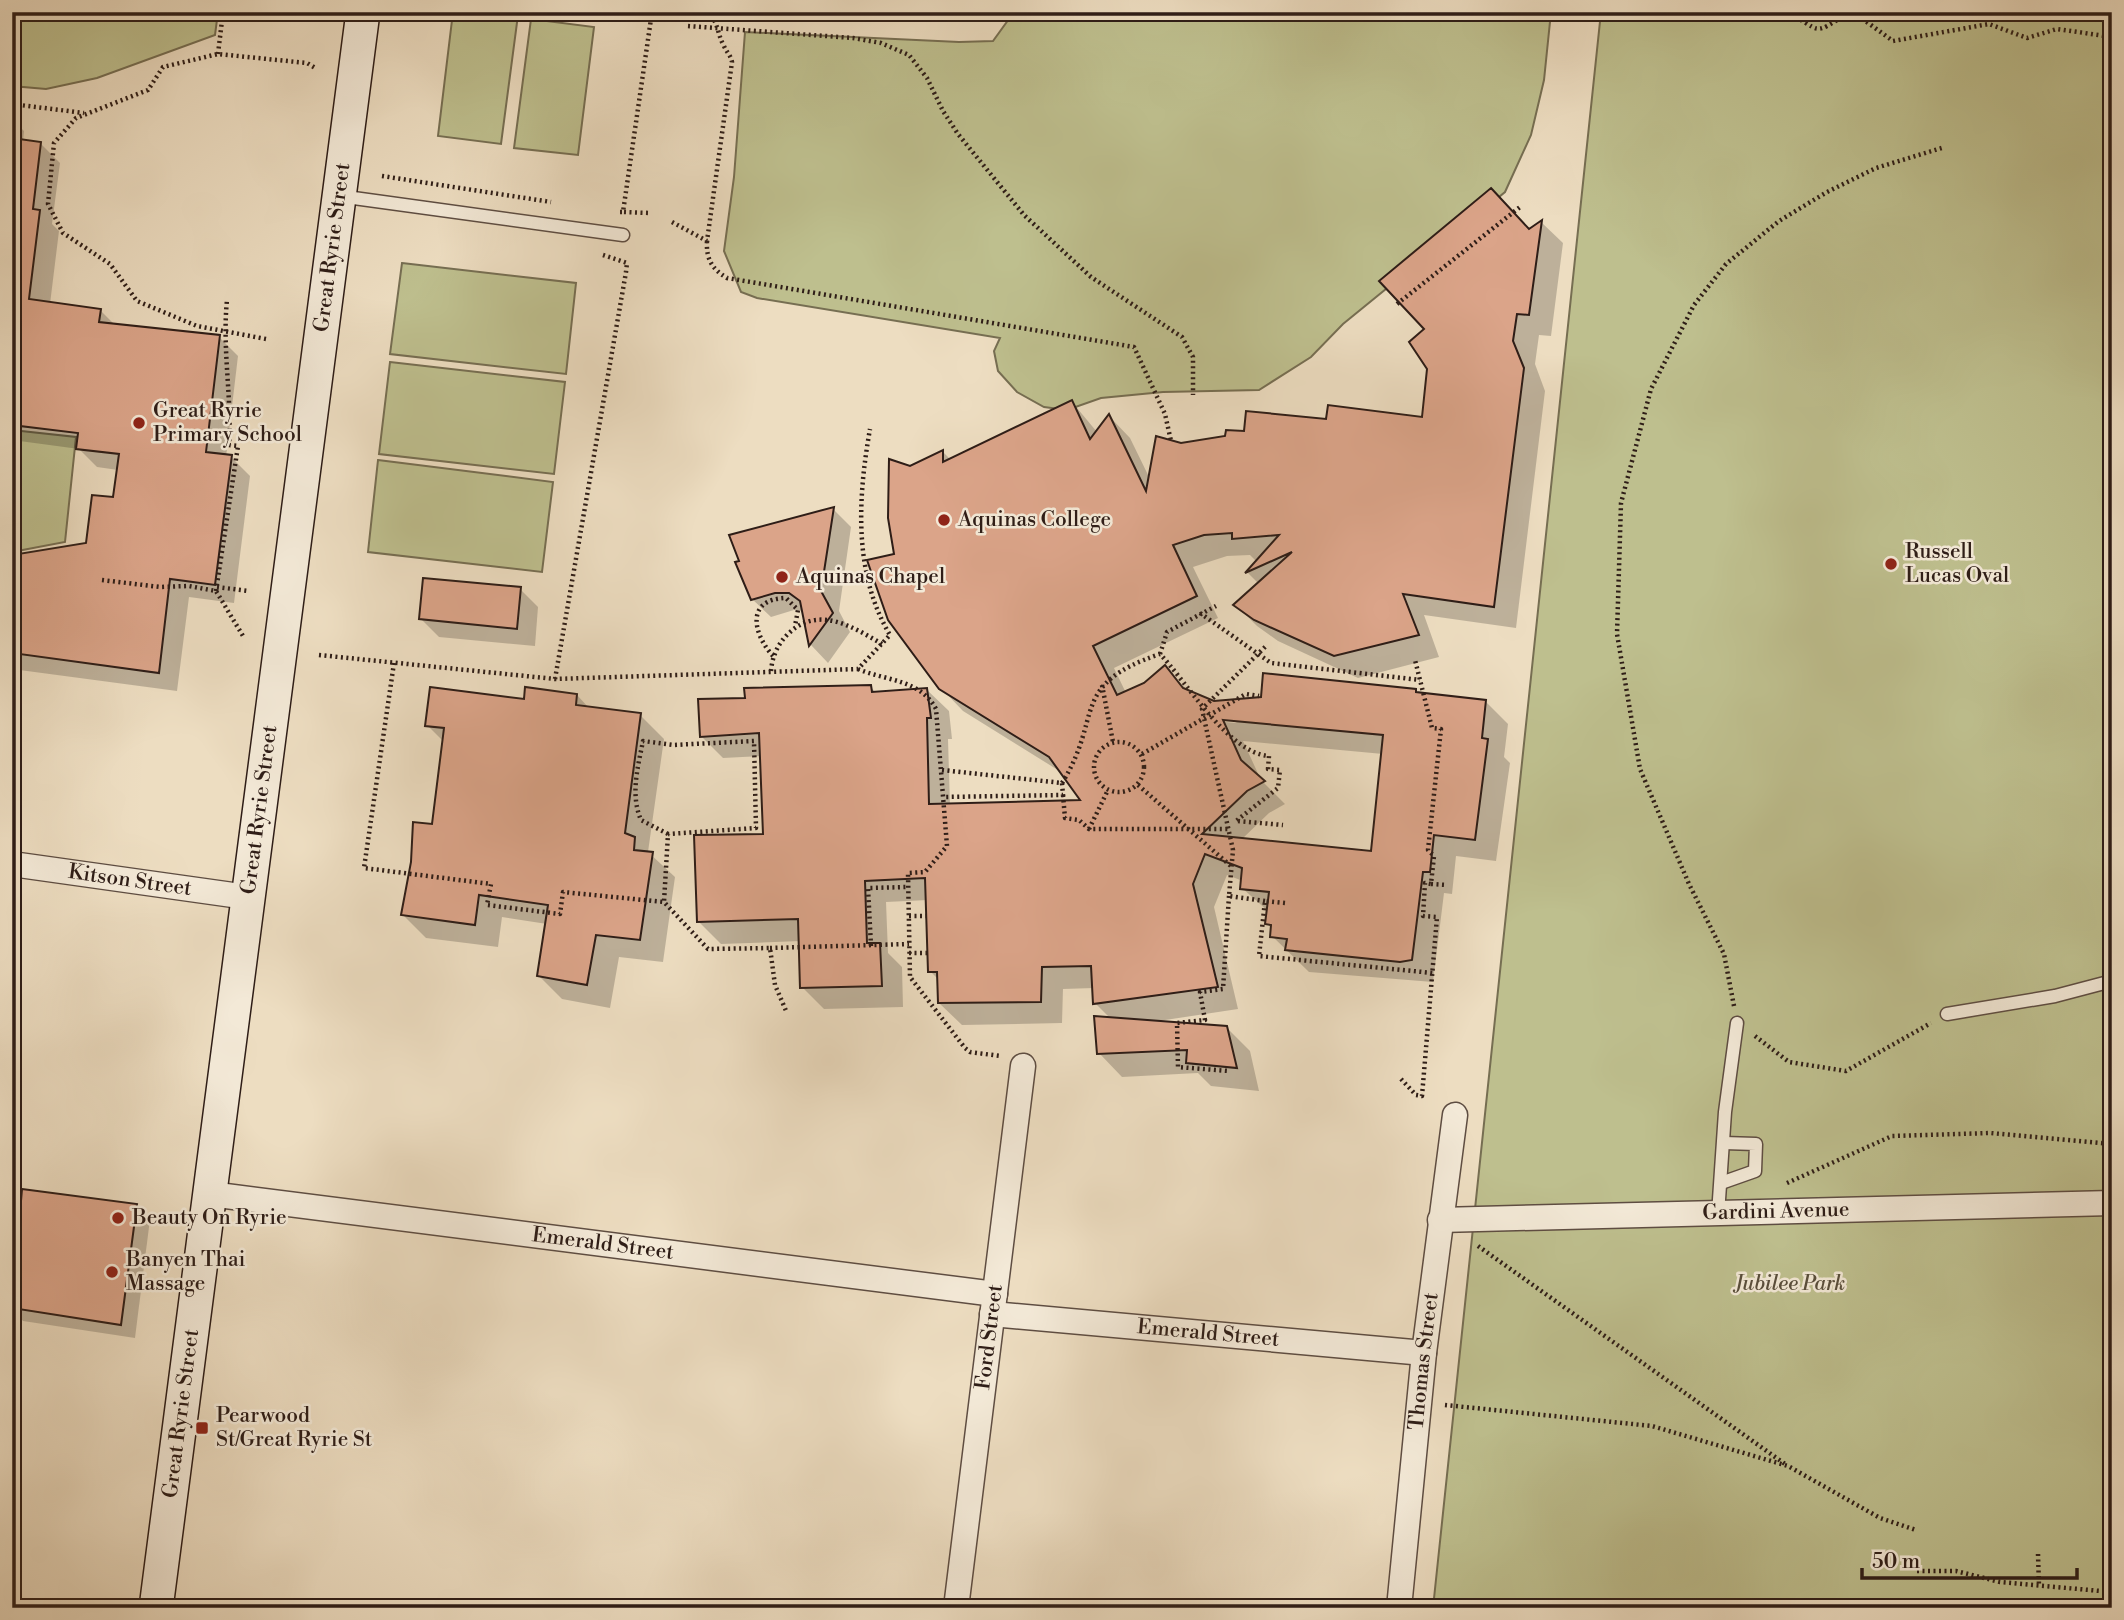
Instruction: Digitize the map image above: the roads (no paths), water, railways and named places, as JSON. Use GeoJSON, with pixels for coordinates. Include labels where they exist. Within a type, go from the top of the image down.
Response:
{"type":"FeatureCollection","features":[{"type":"Feature","properties":{"kind":"main road","name":"Great Ryrie Street"},"geometry":{"type":"LineString","coordinates":[[156,1608],[363,12]]}},
{"type":"Feature","properties":{"kind":"street","name":"Kitson Street"},"geometry":{"type":"LineString","coordinates":[[12,864],[247,897]]}},
{"type":"Feature","properties":{"kind":"street","name":"Ford Street"},"geometry":{"type":"LineString","coordinates":[[956,1608],[1025,1060]]}},
{"type":"Feature","properties":{"kind":"street","name":"Thomas Street"},"geometry":{"type":"LineString","coordinates":[[1399,1608],[1424,1353],[1455,1115]]}},
{"type":"Feature","properties":{"kind":"street","name":"Emerald Street"},"geometry":{"type":"LineString","coordinates":[[210,1194],[994,1304],[1424,1353]]}},
{"type":"Feature","properties":{"kind":"street","name":"Gardini Avenue"},"geometry":{"type":"LineString","coordinates":[[1440,1220],[2112,1203]]}},
{"type":"Feature","properties":{"kind":"lane"},"geometry":{"type":"LineString","coordinates":[[338,196],[623,235]]}},
{"type":"Feature","properties":{"kind":"lane"},"geometry":{"type":"LineString","coordinates":[[1947,1014],[2054,996],[2112,982]]}},
{"type":"Feature","properties":{"kind":"lane"},"geometry":{"type":"LineString","coordinates":[[1718,1214],[1737,1023]]}},
{"type":"Feature","properties":{"kind":"lane"},"geometry":{"type":"LineString","coordinates":[[1721,1183],[1755,1171],[1756,1144],[1724,1143]]}},
{"type":"Feature","properties":{"kind":"place","name":"Great Ryrie Primary School"},"geometry":{"type":"Point","coordinates":[139,423]}},
{"type":"Feature","properties":{"kind":"place","name":"Aquinas College"},"geometry":{"type":"Point","coordinates":[944,520]}},
{"type":"Feature","properties":{"kind":"place","name":"Russell Lucas Oval"},"geometry":{"type":"Point","coordinates":[1891,564]}},
{"type":"Feature","properties":{"kind":"place","name":"Aquinas Chapel"},"geometry":{"type":"Point","coordinates":[782,577]}},
{"type":"Feature","properties":{"kind":"place","name":"Beauty On Ryrie"},"geometry":{"type":"Point","coordinates":[118,1218]}},
{"type":"Feature","properties":{"kind":"place","name":"Banyen Thai Massage"},"geometry":{"type":"Point","coordinates":[112,1272]}},
{"type":"Feature","properties":{"kind":"place","name":"Pearwood St/Great Ryrie St"},"geometry":{"type":"Point","coordinates":[202,1428]}},
{"type":"Feature","properties":{"kind":"park label","name":"Jubilee Park"},"geometry":{"type":"Point","coordinates":[1790,1284]}}]}
